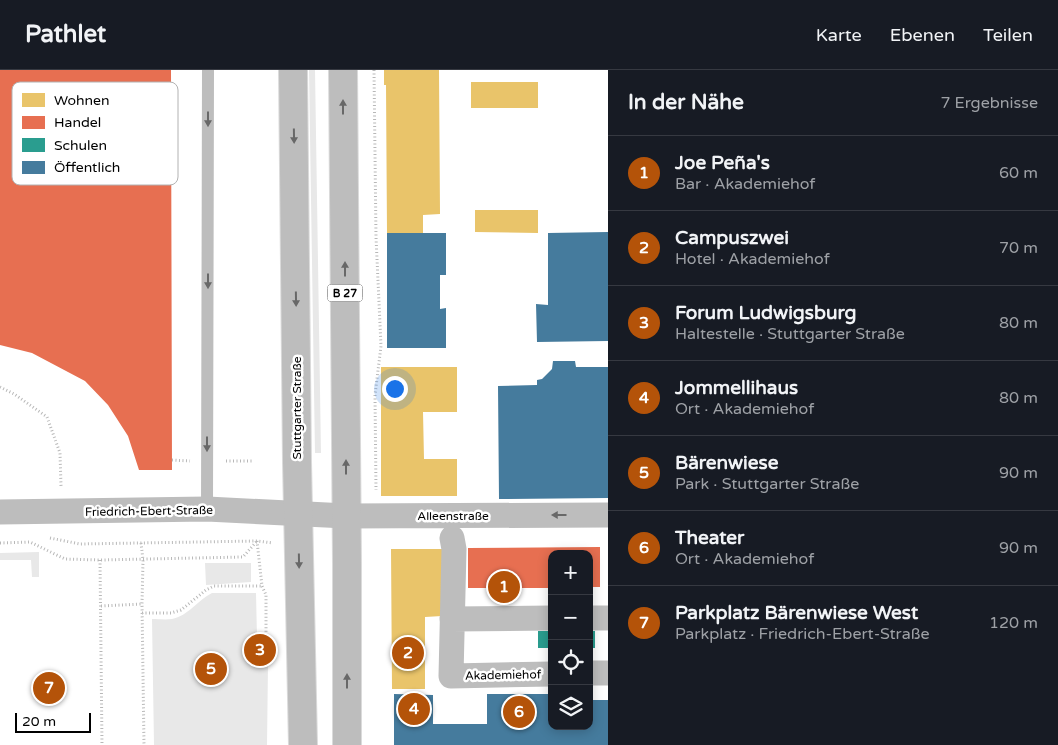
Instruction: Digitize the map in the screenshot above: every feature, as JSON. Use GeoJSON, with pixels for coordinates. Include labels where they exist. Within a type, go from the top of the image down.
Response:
{"type":"FeatureCollection","features":[{"type":"Feature","properties":{"kind":"main road","name":"Stuttgarter Straße"},"geometry":{"type":"LineString","coordinates":[[293,70],[298,512],[303,745]]}},
{"type":"Feature","properties":{"kind":"main road","name":"B 27"},"geometry":{"type":"LineString","coordinates":[[343,70],[347,745]]}},
{"type":"Feature","properties":{"kind":"street","name":"Friedrich-Ebert-Straße"},"geometry":{"type":"LineString","coordinates":[[0,512],[207,510],[298,512]]}},
{"type":"Feature","properties":{"kind":"street","name":"Alleenstraße"},"geometry":{"type":"LineString","coordinates":[[298,512],[346,516],[608,515]]}},
{"type":"Feature","properties":{"kind":"street","name":"Akademiehof"},"geometry":{"type":"LineString","coordinates":[[452,538],[454,549],[451,676],[548,674]]}},
{"type":"Feature","properties":{"kind":"street"},"geometry":{"type":"LineString","coordinates":[[452,619],[548,618]]}},
{"type":"Feature","properties":{"kind":"street"},"geometry":{"type":"LineString","coordinates":[[593,618],[608,618]]}},
{"type":"Feature","properties":{"kind":"street"},"geometry":{"type":"LineString","coordinates":[[593,673],[608,672]]}},
{"type":"Feature","properties":{"kind":"lane"},"geometry":{"type":"LineString","coordinates":[[207,510],[208,70]]}},
{"type":"Feature","properties":{"kind":"path"},"geometry":{"type":"LineString","coordinates":[[374,70],[376,237],[381,346],[375,395],[376,500],[387,507],[394,516]]}},
{"type":"Feature","properties":{"kind":"path"},"geometry":{"type":"LineString","coordinates":[[0,387],[14,394],[47,417],[60,453],[63,512]]}},
{"type":"Feature","properties":{"kind":"path"},"geometry":{"type":"LineString","coordinates":[[248,511],[258,541],[262,586],[266,595],[266,656]]}},
{"type":"Feature","properties":{"kind":"path"},"geometry":{"type":"LineString","coordinates":[[48,538],[80,544],[258,541]]}},
{"type":"Feature","properties":{"kind":"path"},"geometry":{"type":"LineString","coordinates":[[0,543],[30,542],[65,559],[143,560],[243,558],[258,541]]}},
{"type":"Feature","properties":{"kind":"path"},"geometry":{"type":"LineString","coordinates":[[141,543],[143,560],[144,745]]}},
{"type":"Feature","properties":{"kind":"path"},"geometry":{"type":"LineString","coordinates":[[100,560],[102,745]]}},
{"type":"Feature","properties":{"kind":"path"},"geometry":{"type":"LineString","coordinates":[[142,613],[171,613],[182,610],[206,590],[214,586],[262,586]]}},
{"type":"Feature","properties":{"kind":"path"},"geometry":{"type":"LineString","coordinates":[[101,606],[142,604]]}},
{"type":"Feature","properties":{"kind":"shaded area"},"geometry":{"type":"Polygon","coordinates":[[[309,70],[315,70],[321,453],[315,453],[309,70]]]}},
{"type":"Feature","properties":{"kind":"shaded area"},"geometry":{"type":"Polygon","coordinates":[[[39,552],[39,577],[32,577],[31,560],[0,560],[0,553],[39,552]]]}},
{"type":"Feature","properties":{"kind":"shaded area"},"geometry":{"type":"Polygon","coordinates":[[[205,563],[251,563],[251,582],[206,585],[205,563]]]}},
{"type":"Feature","properties":{"kind":"shaded area"},"geometry":{"type":"Polygon","coordinates":[[[212,593],[256,593],[257,638],[254,639],[254,662],[268,664],[267,745],[154,745],[152,619],[169,619],[183,615],[212,593]]]}},
{"type":"Feature","properties":{"kind":"building: Wohnen"},"geometry":{"type":"Polygon","coordinates":[[[384,70],[439,70],[440,214],[423,215],[423,233],[387,233],[386,85],[384,85],[384,70]]]}},
{"type":"Feature","properties":{"kind":"building: Wohnen"},"geometry":{"type":"Polygon","coordinates":[[[471,82],[538,82],[538,108],[471,108],[471,82]]]}},
{"type":"Feature","properties":{"kind":"building: Wohnen"},"geometry":{"type":"Polygon","coordinates":[[[475,210],[538,210],[538,233],[475,232],[475,210]]]}},
{"type":"Feature","properties":{"kind":"building: Wohnen"},"geometry":{"type":"Polygon","coordinates":[[[381,367],[457,367],[457,412],[423,412],[424,459],[457,459],[457,496],[381,496],[381,367]]]}},
{"type":"Feature","properties":{"kind":"building: Wohnen"},"geometry":{"type":"Polygon","coordinates":[[[391,549],[442,549],[442,616],[425,617],[425,689],[392,689],[391,549]]]}},
{"type":"Feature","properties":{"kind":"building: Handel"},"geometry":{"type":"Polygon","coordinates":[[[0,70],[171,70],[171,82],[12,82],[12,185],[171,185],[172,470],[139,470],[128,436],[108,405],[85,381],[32,353],[0,345],[0,70]]]}},
{"type":"Feature","properties":{"kind":"building: Handel"},"geometry":{"type":"Polygon","coordinates":[[[600,547],[600,587],[593,587],[593,550],[548,550],[548,588],[468,588],[468,548],[600,547]]]}},
{"type":"Feature","properties":{"kind":"building: Schulen"},"geometry":{"type":"Polygon","coordinates":[[[538,631],[548,631],[548,648],[538,648],[538,631]]]}},
{"type":"Feature","properties":{"kind":"building: Schulen"},"geometry":{"type":"Polygon","coordinates":[[[593,631],[595,631],[595,648],[593,648],[593,631]]]}},
{"type":"Feature","properties":{"kind":"building: Öffentlich"},"geometry":{"type":"Polygon","coordinates":[[[608,232],[608,341],[537,342],[536,304],[548,305],[548,233],[608,232]]]}},
{"type":"Feature","properties":{"kind":"building: Öffentlich"},"geometry":{"type":"Polygon","coordinates":[[[387,233],[446,233],[446,275],[440,275],[440,309],[446,308],[446,348],[387,348],[387,233]]]}},
{"type":"Feature","properties":{"kind":"building: Öffentlich"},"geometry":{"type":"Polygon","coordinates":[[[553,361],[575,361],[576,367],[608,367],[608,498],[499,499],[498,386],[537,385],[537,380],[542,379],[552,369],[553,361]]]}},
{"type":"Feature","properties":{"kind":"building: Öffentlich"},"geometry":{"type":"Polygon","coordinates":[[[394,694],[433,695],[433,724],[487,724],[487,694],[548,694],[548,730],[593,730],[593,700],[608,700],[608,745],[394,745],[394,694]]]}},
{"type":"Feature","properties":{"kind":"place","name":"Joe Peña's"},"geometry":{"type":"Point","coordinates":[504,587]}},
{"type":"Feature","properties":{"kind":"place","name":"Forum Ludwigsburg"},"geometry":{"type":"Point","coordinates":[260,650]}},
{"type":"Feature","properties":{"kind":"place","name":"Campuszwei"},"geometry":{"type":"Point","coordinates":[408,653]}},
{"type":"Feature","properties":{"kind":"place","name":"Bärenwiese"},"geometry":{"type":"Point","coordinates":[211,669]}},
{"type":"Feature","properties":{"kind":"place","name":"Parkplatz Bärenwiese West"},"geometry":{"type":"Point","coordinates":[49,688]}},
{"type":"Feature","properties":{"kind":"place","name":"Jommellihaus"},"geometry":{"type":"Point","coordinates":[414,709]}},
{"type":"Feature","properties":{"kind":"place","name":"Theater"},"geometry":{"type":"Point","coordinates":[519,712]}}]}
